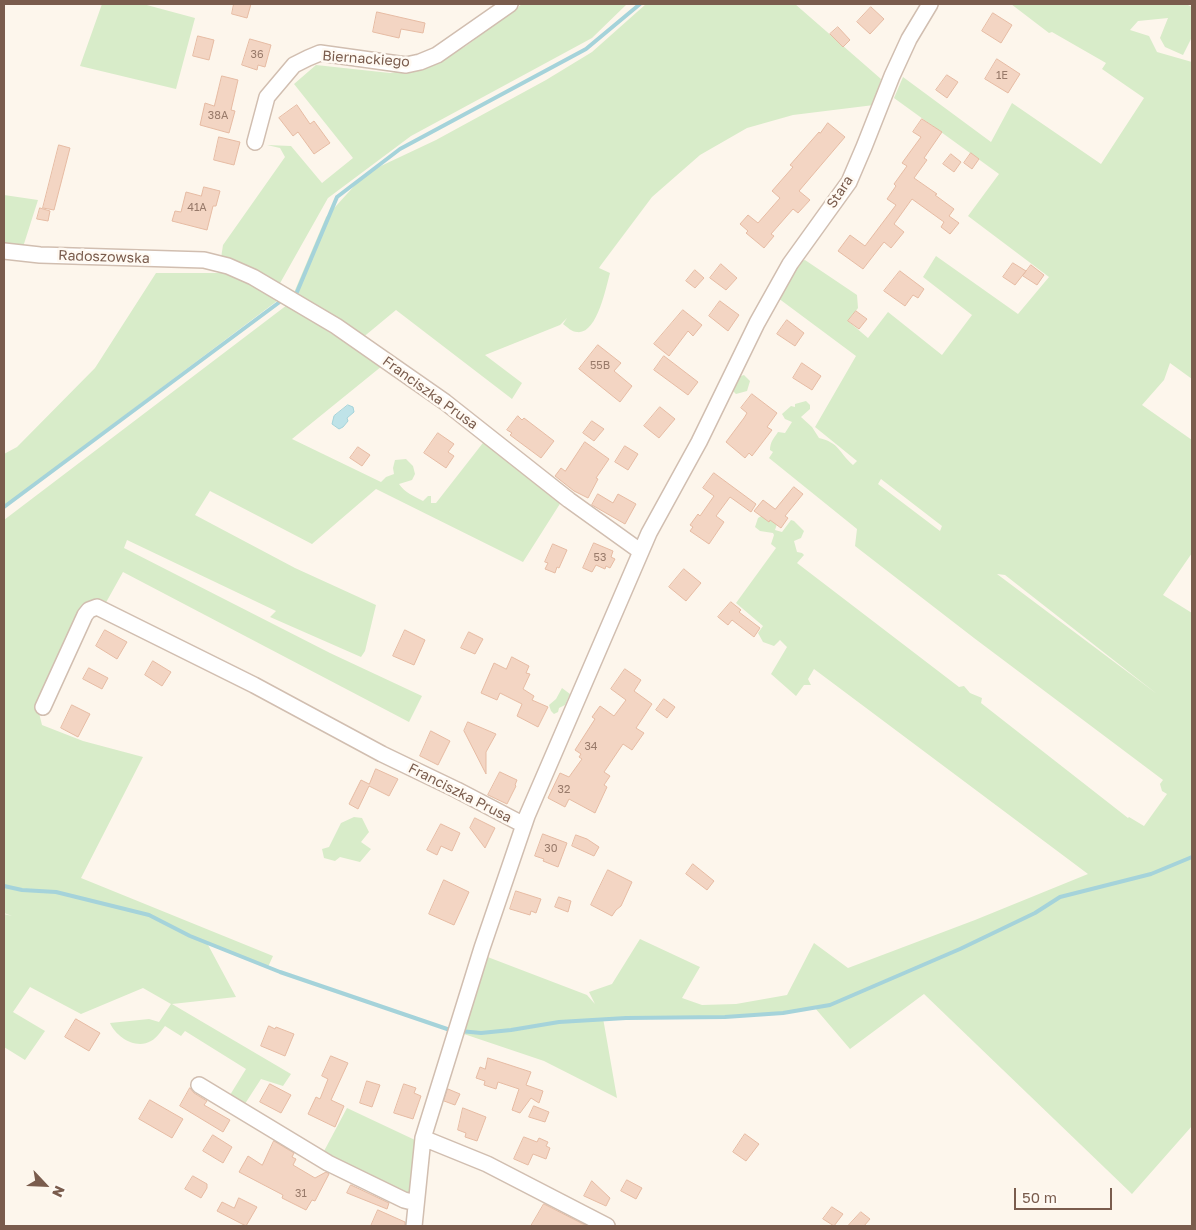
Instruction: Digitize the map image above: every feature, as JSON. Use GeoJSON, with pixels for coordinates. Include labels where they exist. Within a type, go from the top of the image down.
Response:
{"type":"FeatureCollection","features":[{"type":"Feature","properties":{"kind":"street","name":"Biernackiego"},"geometry":{"type":"LineString","coordinates":[[255,142],[267,97],[294,66],[320,53],[406,65],[420,62],[437,55],[510,4]]}},
{"type":"Feature","properties":{"kind":"street","name":"Stara"},"geometry":{"type":"LineString","coordinates":[[732,370],[790,264],[849,182],[892,76],[909,39],[930,4]]}},
{"type":"Feature","properties":{"kind":"street","name":"Radoszowska"},"geometry":{"type":"LineString","coordinates":[[4,251],[40,255],[204,260]]}},
{"type":"Feature","properties":{"kind":"street","name":"Franciszka Prusa"},"geometry":{"type":"LineString","coordinates":[[204,260],[228,266],[254,277],[336,326],[445,402],[569,500],[640,551]]}},
{"type":"Feature","properties":{"kind":"street","name":"Franciszka Prusa"},"geometry":{"type":"LineString","coordinates":[[414,1226],[423,1138],[482,948],[524,826],[640,551],[699,442],[732,370]]}},
{"type":"Feature","properties":{"kind":"street","name":"Franciszka Prusa"},"geometry":{"type":"LineString","coordinates":[[43,706],[85,615],[94,607],[103,609],[254,685],[524,826]]}},
{"type":"Feature","properties":{"kind":"street"},"geometry":{"type":"LineString","coordinates":[[199,1084],[328,1163],[404,1200],[416,1203]]}},
{"type":"Feature","properties":{"kind":"street"},"geometry":{"type":"LineString","coordinates":[[423,1138],[487,1164],[607,1226]]}},
{"type":"Feature","properties":{"kind":"green space"},"geometry":{"type":"Polygon","coordinates":[[[102,4],[143,4],[195,18],[176,89],[80,66],[102,4]]]}},
{"type":"Feature","properties":{"kind":"green space"},"geometry":{"type":"Polygon","coordinates":[[[522,4],[627,4],[592,38],[411,136],[328,198],[279,285],[221,258],[223,245],[285,157],[280,148],[267,145],[291,146],[322,183],[353,158],[294,84],[316,65],[390,73],[424,68],[466,46],[522,4]]]}},
{"type":"Feature","properties":{"kind":"green space"},"geometry":{"type":"Polygon","coordinates":[[[646,4],[795,4],[881,79],[874,105],[793,115],[747,128],[700,155],[652,197],[599,268],[610,273],[600,309],[590,326],[584,331],[573,331],[563,324],[567,318],[560,325],[485,355],[522,383],[512,399],[396,310],[361,339],[293,295],[326,217],[366,173],[436,140],[546,80],[592,52],[646,4]]]}},
{"type":"Feature","properties":{"kind":"green space"},"geometry":{"type":"Polygon","coordinates":[[[1011,4],[1186,4],[1192,7],[1192,39],[1183,55],[1165,47],[1160,38],[1168,18],[1138,21],[1130,30],[1149,36],[1157,52],[1192,62],[1192,379],[1170,363],[1164,380],[1142,405],[1192,440],[1192,553],[1163,595],[1192,613],[1192,1126],[1132,1194],[924,994],[850,1049],[815,1008],[748,1016],[603,1018],[617,1098],[544,1061],[461,1033],[485,956],[587,995],[595,1004],[589,992],[612,984],[640,939],[700,967],[682,998],[702,1005],[736,1004],[787,995],[814,943],[848,968],[975,920],[1088,874],[814,669],[808,679],[811,685],[804,685],[796,696],[771,674],[787,647],[780,640],[774,646],[763,642],[758,633],[763,626],[736,603],[776,548],[771,544],[773,533],[760,531],[755,527],[758,518],[766,513],[777,524],[775,530],[782,532],[791,520],[804,531],[801,538],[794,541],[797,552],[804,555],[797,563],[959,687],[964,686],[970,693],[982,698],[981,703],[1128,818],[1144,826],[1167,794],[1162,791],[1160,784],[1163,780],[855,546],[857,529],[769,458],[773,452],[770,450],[774,438],[778,432],[785,433],[792,422],[785,419],[782,414],[791,406],[795,407],[795,404],[806,401],[810,405],[810,409],[801,417],[812,427],[819,438],[835,446],[853,465],[857,461],[815,427],[856,356],[778,298],[801,261],[805,260],[857,295],[858,308],[848,321],[868,338],[888,312],[942,355],[972,315],[923,277],[936,256],[1018,314],[1049,277],[968,216],[999,174],[894,98],[903,77],[991,142],[1012,103],[1101,164],[1144,98],[1102,69],[1106,63],[1052,32],[1049,33],[1011,4]],[[881,479],[878,484],[940,531],[942,526],[881,479]],[[997,574],[1157,694],[1005,575],[997,574]]]}},
{"type":"Feature","properties":{"kind":"green space"},"geometry":{"type":"Polygon","coordinates":[[[4,195],[38,200],[23,247],[4,243],[4,195]]]}},
{"type":"Feature","properties":{"kind":"green space"},"geometry":{"type":"Polygon","coordinates":[[[156,273],[231,273],[277,301],[4,506],[4,454],[17,447],[95,368],[156,273]]]}},
{"type":"Feature","properties":{"kind":"green space"},"geometry":{"type":"Polygon","coordinates":[[[287,305],[382,366],[292,439],[381,482],[386,477],[394,474],[395,460],[406,459],[413,466],[415,474],[412,480],[399,484],[401,487],[423,501],[428,496],[431,496],[431,503],[436,503],[486,439],[563,499],[523,562],[376,489],[312,544],[210,491],[195,515],[295,568],[376,605],[365,651],[361,657],[270,617],[276,611],[127,540],[124,548],[330,653],[422,696],[409,722],[123,572],[104,606],[96,603],[38,709],[42,725],[83,741],[143,757],[81,878],[273,956],[268,967],[207,943],[236,997],[172,1004],[291,1074],[283,1086],[261,1079],[241,1110],[230,1095],[246,1069],[185,1031],[181,1036],[165,1026],[153,1040],[139,1044],[127,1041],[117,1033],[110,1023],[149,1019],[159,1022],[171,1004],[143,988],[81,1014],[30,987],[13,1012],[45,1031],[25,1060],[4,1047],[4,914],[12,916],[4,913],[4,520],[287,305]]]}},
{"type":"Feature","properties":{"kind":"green space"},"geometry":{"type":"Polygon","coordinates":[[[744,375],[750,381],[747,391],[736,394],[731,389],[735,378],[744,375]]]}},
{"type":"Feature","properties":{"kind":"green space"},"geometry":{"type":"Polygon","coordinates":[[[562,688],[570,694],[565,705],[554,714],[549,705],[556,699],[562,688]]]}},
{"type":"Feature","properties":{"kind":"green space"},"geometry":{"type":"Polygon","coordinates":[[[354,817],[362,818],[369,832],[361,842],[371,849],[360,862],[340,857],[335,861],[324,858],[322,849],[329,847],[341,823],[354,817]]]}},
{"type":"Feature","properties":{"kind":"green space"},"geometry":{"type":"Polygon","coordinates":[[[347,1108],[415,1140],[412,1197],[323,1153],[347,1108]]]}},
{"type":"Feature","properties":{"kind":"water"},"geometry":{"type":"Polygon","coordinates":[[[348,405],[353,407],[354,412],[347,418],[348,421],[343,427],[339,429],[332,424],[334,416],[348,405]]]}},
{"type":"Feature","properties":{"kind":"building"},"geometry":{"type":"Polygon","coordinates":[[[234,4],[251,4],[247,18],[232,14],[234,4]]]}},
{"type":"Feature","properties":{"kind":"building"},"geometry":{"type":"Polygon","coordinates":[[[871,7],[884,19],[870,34],[857,22],[871,7]]]}},
{"type":"Feature","properties":{"kind":"building"},"geometry":{"type":"Polygon","coordinates":[[[377,12],[425,23],[423,33],[401,29],[399,38],[373,32],[377,12]]]}},
{"type":"Feature","properties":{"kind":"building"},"geometry":{"type":"Polygon","coordinates":[[[993,13],[1012,25],[1001,43],[982,31],[993,13]]]}},
{"type":"Feature","properties":{"kind":"building"},"geometry":{"type":"Polygon","coordinates":[[[838,27],[850,40],[843,47],[830,34],[838,27]]]}},
{"type":"Feature","properties":{"kind":"building"},"geometry":{"type":"Polygon","coordinates":[[[198,36],[214,40],[209,60],[193,56],[198,36]]]}},
{"type":"Feature","properties":{"kind":"building"},"geometry":{"type":"Polygon","coordinates":[[[250,39],[271,45],[265,67],[258,65],[257,70],[242,65],[250,39]]]}},
{"type":"Feature","properties":{"kind":"building"},"geometry":{"type":"Polygon","coordinates":[[[997,59],[1020,74],[1008,93],[985,79],[997,59]]]}},
{"type":"Feature","properties":{"kind":"building"},"geometry":{"type":"Polygon","coordinates":[[[947,75],[958,82],[947,98],[936,90],[947,75]]]}},
{"type":"Feature","properties":{"kind":"building"},"geometry":{"type":"Polygon","coordinates":[[[222,76],[238,80],[231,110],[235,111],[229,133],[200,125],[205,103],[214,106],[222,76]]]}},
{"type":"Feature","properties":{"kind":"building"},"geometry":{"type":"Polygon","coordinates":[[[297,105],[310,124],[314,121],[330,143],[314,154],[298,132],[293,136],[279,118],[297,105]]]}},
{"type":"Feature","properties":{"kind":"building"},"geometry":{"type":"Polygon","coordinates":[[[922,119],[942,132],[924,158],[927,160],[914,178],[954,209],[949,216],[959,223],[950,234],[941,227],[944,222],[912,199],[894,224],[904,232],[891,248],[884,242],[863,269],[838,251],[850,235],[865,246],[896,205],[887,199],[896,186],[894,184],[907,166],[902,163],[921,137],[913,132],[922,119]]]}},
{"type":"Feature","properties":{"kind":"building"},"geometry":{"type":"Polygon","coordinates":[[[828,123],[845,137],[799,191],[810,200],[798,213],[793,209],[771,234],[774,236],[764,248],[746,233],[748,231],[740,224],[748,215],[758,223],[780,198],[772,191],[793,167],[790,165],[828,123]]]}},
{"type":"Feature","properties":{"kind":"building"},"geometry":{"type":"Polygon","coordinates":[[[219,137],[240,142],[234,165],[214,160],[219,137]]]}},
{"type":"Feature","properties":{"kind":"building"},"geometry":{"type":"Polygon","coordinates":[[[59,145],[70,148],[54,210],[43,208],[59,145]]]}},
{"type":"Feature","properties":{"kind":"building"},"geometry":{"type":"Polygon","coordinates":[[[971,153],[979,159],[972,169],[964,163],[971,153]]]}},
{"type":"Feature","properties":{"kind":"building"},"geometry":{"type":"Polygon","coordinates":[[[951,154],[961,162],[954,172],[943,164],[951,154]]]}},
{"type":"Feature","properties":{"kind":"building"},"geometry":{"type":"Polygon","coordinates":[[[204,187],[220,191],[216,206],[213,206],[207,230],[172,221],[175,211],[181,212],[186,192],[201,196],[204,187]]]}},
{"type":"Feature","properties":{"kind":"building"},"geometry":{"type":"Polygon","coordinates":[[[40,208],[50,211],[48,221],[37,219],[40,208]]]}},
{"type":"Feature","properties":{"kind":"building"},"geometry":{"type":"Polygon","coordinates":[[[1013,263],[1026,271],[1015,285],[1003,277],[1013,263]]]}},
{"type":"Feature","properties":{"kind":"building"},"geometry":{"type":"Polygon","coordinates":[[[721,264],[737,278],[726,290],[710,278],[721,264]]]}},
{"type":"Feature","properties":{"kind":"building"},"geometry":{"type":"Polygon","coordinates":[[[1031,265],[1044,275],[1037,285],[1023,276],[1031,265]]]}},
{"type":"Feature","properties":{"kind":"building"},"geometry":{"type":"Polygon","coordinates":[[[695,270],[704,278],[695,288],[686,281],[695,270]]]}},
{"type":"Feature","properties":{"kind":"building"},"geometry":{"type":"Polygon","coordinates":[[[900,271],[924,289],[918,298],[913,295],[905,306],[884,291],[900,271]]]}},
{"type":"Feature","properties":{"kind":"building"},"geometry":{"type":"Polygon","coordinates":[[[720,301],[739,315],[728,331],[709,316],[720,301]]]}},
{"type":"Feature","properties":{"kind":"building"},"geometry":{"type":"Polygon","coordinates":[[[683,310],[702,325],[693,336],[688,331],[669,356],[654,344],[683,310]]]}},
{"type":"Feature","properties":{"kind":"building"},"geometry":{"type":"Polygon","coordinates":[[[856,311],[867,319],[859,329],[848,321],[856,311]]]}},
{"type":"Feature","properties":{"kind":"building"},"geometry":{"type":"Polygon","coordinates":[[[787,320],[804,333],[795,346],[777,334],[787,320]]]}},
{"type":"Feature","properties":{"kind":"building"},"geometry":{"type":"Polygon","coordinates":[[[598,345],[621,363],[614,371],[632,386],[620,402],[579,369],[598,345]]]}},
{"type":"Feature","properties":{"kind":"building"},"geometry":{"type":"Polygon","coordinates":[[[664,356],[698,382],[688,395],[654,370],[664,356]]]}},
{"type":"Feature","properties":{"kind":"building"},"geometry":{"type":"Polygon","coordinates":[[[802,363],[821,376],[812,390],[793,378],[802,363]]]}},
{"type":"Feature","properties":{"kind":"building"},"geometry":{"type":"Polygon","coordinates":[[[752,394],[777,413],[767,427],[772,430],[752,456],[749,453],[745,458],[726,442],[747,413],[741,408],[752,394]]]}},
{"type":"Feature","properties":{"kind":"building"},"geometry":{"type":"Polygon","coordinates":[[[660,407],[675,419],[659,438],[644,426],[660,407]]]}},
{"type":"Feature","properties":{"kind":"building"},"geometry":{"type":"Polygon","coordinates":[[[518,416],[522,420],[524,418],[554,441],[541,458],[510,435],[512,433],[507,430],[518,416]]]}},
{"type":"Feature","properties":{"kind":"building"},"geometry":{"type":"Polygon","coordinates":[[[592,421],[604,429],[594,441],[583,433],[592,421]]]}},
{"type":"Feature","properties":{"kind":"building"},"geometry":{"type":"Polygon","coordinates":[[[438,433],[454,444],[448,452],[454,456],[446,468],[424,453],[438,433]]]}},
{"type":"Feature","properties":{"kind":"building"},"geometry":{"type":"Polygon","coordinates":[[[585,442],[609,459],[596,478],[598,479],[588,498],[574,491],[555,476],[561,468],[565,471],[585,442]]]}},
{"type":"Feature","properties":{"kind":"building"},"geometry":{"type":"Polygon","coordinates":[[[625,446],[638,454],[628,470],[615,462],[625,446]]]}},
{"type":"Feature","properties":{"kind":"building"},"geometry":{"type":"Polygon","coordinates":[[[358,447],[370,455],[362,466],[350,458],[358,447]]]}},
{"type":"Feature","properties":{"kind":"building"},"geometry":{"type":"Polygon","coordinates":[[[714,473],[756,504],[751,512],[730,497],[716,516],[724,522],[709,544],[690,531],[693,527],[690,525],[698,514],[700,516],[714,496],[703,488],[714,473]]]}},
{"type":"Feature","properties":{"kind":"building"},"geometry":{"type":"Polygon","coordinates":[[[794,487],[803,494],[785,516],[788,518],[781,528],[754,511],[763,500],[775,509],[794,487]]]}},
{"type":"Feature","properties":{"kind":"building"},"geometry":{"type":"Polygon","coordinates":[[[598,494],[613,503],[618,494],[636,504],[625,524],[592,505],[598,494]]]}},
{"type":"Feature","properties":{"kind":"building"},"geometry":{"type":"Polygon","coordinates":[[[594,543],[613,551],[611,557],[615,559],[610,568],[606,566],[605,569],[596,565],[592,572],[583,568],[594,543]]]}},
{"type":"Feature","properties":{"kind":"building"},"geometry":{"type":"Polygon","coordinates":[[[553,544],[567,550],[555,573],[545,569],[548,563],[545,562],[553,544]]]}},
{"type":"Feature","properties":{"kind":"building"},"geometry":{"type":"Polygon","coordinates":[[[684,569],[701,583],[686,601],[669,587],[684,569]]]}},
{"type":"Feature","properties":{"kind":"building"},"geometry":{"type":"Polygon","coordinates":[[[731,602],[741,610],[739,612],[760,628],[754,637],[732,620],[728,625],[718,617],[731,602]]]}},
{"type":"Feature","properties":{"kind":"building"},"geometry":{"type":"Polygon","coordinates":[[[105,630],[127,642],[117,659],[96,646],[105,630]]]}},
{"type":"Feature","properties":{"kind":"building"},"geometry":{"type":"Polygon","coordinates":[[[405,630],[425,640],[414,665],[393,656],[405,630]]]}},
{"type":"Feature","properties":{"kind":"building"},"geometry":{"type":"Polygon","coordinates":[[[469,632],[483,639],[475,654],[461,648],[469,632]]]}},
{"type":"Feature","properties":{"kind":"building"},"geometry":{"type":"Polygon","coordinates":[[[512,657],[529,666],[526,673],[530,674],[523,689],[534,696],[532,700],[548,707],[538,727],[517,716],[522,704],[500,693],[497,700],[481,693],[494,663],[506,669],[512,657]]]}},
{"type":"Feature","properties":{"kind":"building"},"geometry":{"type":"Polygon","coordinates":[[[153,661],[171,672],[162,686],[145,675],[153,661]]]}},
{"type":"Feature","properties":{"kind":"building"},"geometry":{"type":"Polygon","coordinates":[[[89,668],[108,678],[102,689],[83,679],[89,668]]]}},
{"type":"Feature","properties":{"kind":"building"},"geometry":{"type":"Polygon","coordinates":[[[625,669],[641,680],[634,691],[652,704],[636,728],[644,733],[632,750],[623,744],[604,772],[610,776],[604,785],[607,787],[595,813],[569,799],[565,807],[548,798],[560,773],[569,777],[582,759],[579,757],[581,754],[575,750],[595,719],[592,717],[600,706],[614,716],[626,700],[611,689],[625,669]]]}},
{"type":"Feature","properties":{"kind":"building"},"geometry":{"type":"Polygon","coordinates":[[[664,699],[675,707],[667,718],[656,710],[664,699]]]}},
{"type":"Feature","properties":{"kind":"building"},"geometry":{"type":"Polygon","coordinates":[[[72,705],[90,714],[78,737],[61,728],[72,705]]]}},
{"type":"Feature","properties":{"kind":"building"},"geometry":{"type":"Polygon","coordinates":[[[468,722],[496,734],[486,752],[486,774],[464,731],[468,722]]]}},
{"type":"Feature","properties":{"kind":"building"},"geometry":{"type":"Polygon","coordinates":[[[431,731],[450,741],[438,765],[420,756],[431,731]]]}},
{"type":"Feature","properties":{"kind":"building"},"geometry":{"type":"Polygon","coordinates":[[[376,769],[398,779],[389,796],[369,786],[358,809],[349,804],[361,780],[369,784],[376,769]]]}},
{"type":"Feature","properties":{"kind":"building"},"geometry":{"type":"Polygon","coordinates":[[[500,772],[517,780],[507,804],[488,795],[500,772]]]}},
{"type":"Feature","properties":{"kind":"building"},"geometry":{"type":"Polygon","coordinates":[[[475,818],[495,828],[485,848],[470,828],[475,818]]]}},
{"type":"Feature","properties":{"kind":"building"},"geometry":{"type":"Polygon","coordinates":[[[441,824],[460,833],[452,851],[441,846],[437,855],[427,850],[441,824]]]}},
{"type":"Feature","properties":{"kind":"building"},"geometry":{"type":"Polygon","coordinates":[[[543,834],[567,843],[558,867],[535,856],[543,834]]]}},
{"type":"Feature","properties":{"kind":"building"},"geometry":{"type":"Polygon","coordinates":[[[576,835],[587,839],[599,847],[594,856],[572,846],[576,835]]]}},
{"type":"Feature","properties":{"kind":"building"},"geometry":{"type":"Polygon","coordinates":[[[693,864],[714,881],[707,890],[686,874],[693,864]]]}},
{"type":"Feature","properties":{"kind":"building"},"geometry":{"type":"Polygon","coordinates":[[[608,870],[632,882],[621,906],[612,916],[591,905],[608,870]]]}},
{"type":"Feature","properties":{"kind":"building"},"geometry":{"type":"Polygon","coordinates":[[[444,880],[469,892],[454,925],[429,914],[444,880]]]}},
{"type":"Feature","properties":{"kind":"building"},"geometry":{"type":"Polygon","coordinates":[[[516,891],[541,899],[536,913],[531,911],[530,915],[510,909],[516,891]]]}},
{"type":"Feature","properties":{"kind":"building"},"geometry":{"type":"Polygon","coordinates":[[[559,897],[571,901],[568,912],[555,907],[559,897]]]}},
{"type":"Feature","properties":{"kind":"building"},"geometry":{"type":"Polygon","coordinates":[[[76,1019],[100,1033],[89,1051],[65,1037],[76,1019]]]}},
{"type":"Feature","properties":{"kind":"building"},"geometry":{"type":"Polygon","coordinates":[[[269,1026],[294,1034],[285,1056],[261,1046],[269,1026]]]}},
{"type":"Feature","properties":{"kind":"building"},"geometry":{"type":"Polygon","coordinates":[[[331,1056],[348,1063],[331,1100],[344,1106],[335,1127],[308,1114],[316,1097],[320,1099],[328,1079],[322,1076],[331,1056]]]}},
{"type":"Feature","properties":{"kind":"building"},"geometry":{"type":"Polygon","coordinates":[[[488,1058],[531,1072],[526,1085],[543,1091],[539,1103],[531,1098],[520,1113],[512,1110],[519,1089],[498,1082],[496,1089],[484,1085],[485,1081],[476,1078],[480,1067],[485,1069],[488,1058]]]}},
{"type":"Feature","properties":{"kind":"building"},"geometry":{"type":"Polygon","coordinates":[[[367,1081],[380,1085],[372,1107],[360,1103],[367,1081]]]}},
{"type":"Feature","properties":{"kind":"building"},"geometry":{"type":"Polygon","coordinates":[[[270,1084],[291,1095],[281,1113],[260,1102],[270,1084]]]}},
{"type":"Feature","properties":{"kind":"building"},"geometry":{"type":"Polygon","coordinates":[[[404,1084],[416,1088],[414,1093],[421,1096],[413,1119],[394,1113],[404,1084]]]}},
{"type":"Feature","properties":{"kind":"building"},"geometry":{"type":"Polygon","coordinates":[[[190,1088],[194,1093],[207,1101],[204,1105],[230,1120],[223,1132],[180,1106],[190,1088]]]}},
{"type":"Feature","properties":{"kind":"building"},"geometry":{"type":"Polygon","coordinates":[[[448,1089],[460,1094],[455,1105],[444,1101],[448,1089]]]}},
{"type":"Feature","properties":{"kind":"building"},"geometry":{"type":"Polygon","coordinates":[[[150,1100],[183,1119],[172,1138],[139,1119],[150,1100]]]}},
{"type":"Feature","properties":{"kind":"building"},"geometry":{"type":"Polygon","coordinates":[[[534,1106],[549,1112],[545,1122],[529,1117],[534,1106]]]}},
{"type":"Feature","properties":{"kind":"building"},"geometry":{"type":"Polygon","coordinates":[[[463,1108],[486,1117],[477,1141],[465,1137],[466,1133],[458,1130],[463,1108]]]}},
{"type":"Feature","properties":{"kind":"building"},"geometry":{"type":"Polygon","coordinates":[[[745,1134],[759,1144],[746,1161],[733,1152],[745,1134]]]}},
{"type":"Feature","properties":{"kind":"building"},"geometry":{"type":"Polygon","coordinates":[[[213,1135],[232,1147],[223,1163],[203,1151],[213,1135]]]}},
{"type":"Feature","properties":{"kind":"building"},"geometry":{"type":"Polygon","coordinates":[[[524,1137],[537,1142],[539,1138],[548,1142],[546,1146],[550,1148],[546,1159],[533,1154],[528,1165],[514,1159],[524,1137]]]}},
{"type":"Feature","properties":{"kind":"building"},"geometry":{"type":"Polygon","coordinates":[[[274,1141],[294,1153],[292,1157],[296,1159],[293,1165],[315,1178],[326,1172],[329,1174],[315,1201],[312,1200],[306,1210],[282,1198],[283,1195],[239,1172],[248,1156],[262,1165],[274,1141]]]}},
{"type":"Feature","properties":{"kind":"building"},"geometry":{"type":"Polygon","coordinates":[[[193,1176],[207,1184],[207,1188],[201,1198],[185,1189],[193,1176]]]}},
{"type":"Feature","properties":{"kind":"building"},"geometry":{"type":"Polygon","coordinates":[[[627,1180],[642,1188],[636,1199],[621,1191],[627,1180]]]}},
{"type":"Feature","properties":{"kind":"building"},"geometry":{"type":"Polygon","coordinates":[[[592,1181],[610,1198],[606,1206],[584,1196],[592,1181]]]}},
{"type":"Feature","properties":{"kind":"building"},"geometry":{"type":"Polygon","coordinates":[[[351,1185],[389,1203],[387,1209],[347,1193],[351,1185]]]}},
{"type":"Feature","properties":{"kind":"building"},"geometry":{"type":"Polygon","coordinates":[[[239,1198],[257,1207],[246,1226],[217,1211],[222,1202],[234,1208],[239,1198]]]}},
{"type":"Feature","properties":{"kind":"building"},"geometry":{"type":"Polygon","coordinates":[[[544,1204],[587,1226],[531,1226],[544,1204]]]}},
{"type":"Feature","properties":{"kind":"building"},"geometry":{"type":"Polygon","coordinates":[[[832,1207],[843,1214],[834,1226],[823,1219],[832,1207]]]}},
{"type":"Feature","properties":{"kind":"building"},"geometry":{"type":"Polygon","coordinates":[[[378,1210],[405,1222],[405,1226],[371,1226],[378,1210]]]}},
{"type":"Feature","properties":{"kind":"building"},"geometry":{"type":"Polygon","coordinates":[[[861,1212],[870,1219],[864,1226],[848,1226],[861,1212]]]}},
{"type":"Feature","properties":{"kind":"waterway"},"geometry":{"type":"LineString","coordinates":[[297,292],[337,197],[400,149],[586,49],[640,4]]}},
{"type":"Feature","properties":{"kind":"waterway"},"geometry":{"type":"LineString","coordinates":[[4,507],[281,301]]}},
{"type":"Feature","properties":{"kind":"waterway"},"geometry":{"type":"LineString","coordinates":[[460,1031],[481,1033],[559,1022],[626,1018],[725,1017],[783,1013],[830,1005],[960,949],[1035,913],[1060,897],[1151,874],[1192,857]]}},
{"type":"Feature","properties":{"kind":"waterway"},"geometry":{"type":"LineString","coordinates":[[4,886],[22,890],[56,892],[149,915],[190,936],[280,972],[453,1031]]}}]}
